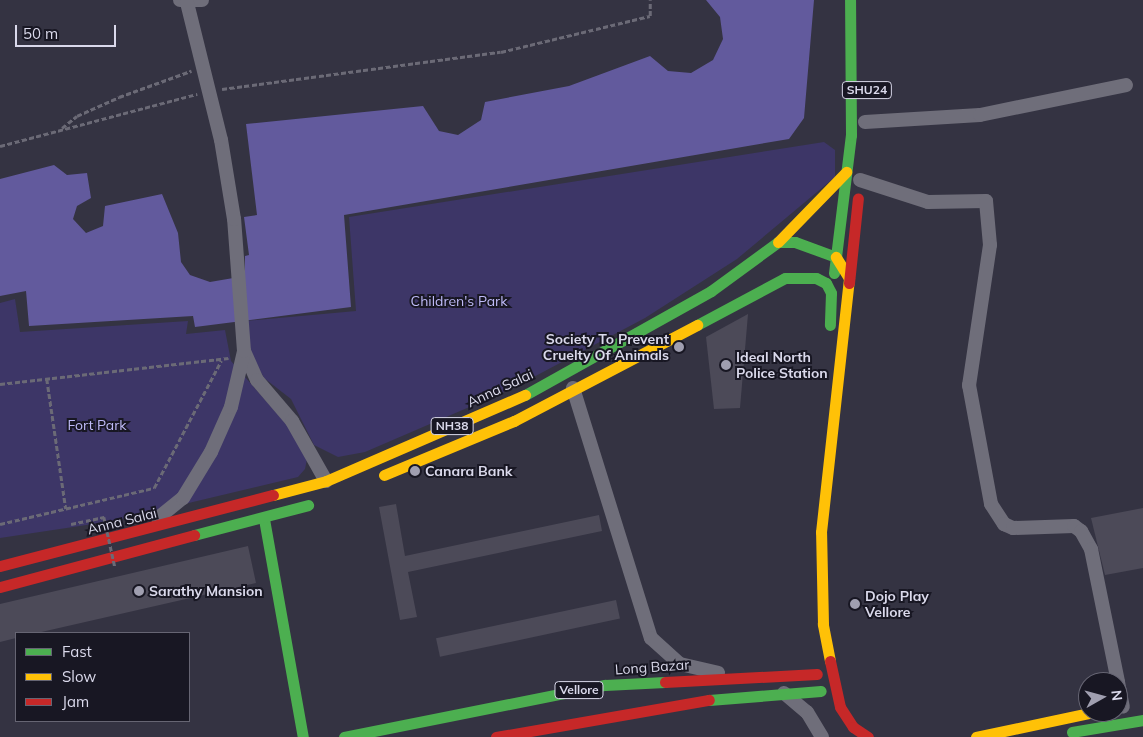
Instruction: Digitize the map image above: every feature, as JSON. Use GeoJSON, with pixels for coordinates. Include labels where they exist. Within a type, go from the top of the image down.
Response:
{"type":"FeatureCollection","features":[{"type":"Feature","properties":{"kind":"main road","name":"SHU24"},"geometry":{"type":"LineString","coordinates":[[838,239],[852,105],[850,0]]}},
{"type":"Feature","properties":{"kind":"main road","name":"SHU24"},"geometry":{"type":"LineString","coordinates":[[865,128],[866,106]]}},
{"type":"Feature","properties":{"kind":"main road","name":"Anna Salai"},"geometry":{"type":"LineString","coordinates":[[0,566],[140,532],[326,481],[515,400],[711,291],[778,242],[846,172]]}},
{"type":"Feature","properties":{"kind":"main road"},"geometry":{"type":"LineString","coordinates":[[832,304],[830,255],[848,224],[860,175]]}},
{"type":"Feature","properties":{"kind":"main road"},"geometry":{"type":"LineString","coordinates":[[860,175],[822,532],[827,651],[840,707],[854,732],[868,737]]}},
{"type":"Feature","properties":{"kind":"main road"},"geometry":{"type":"LineString","coordinates":[[778,242],[795,242],[830,255],[846,268],[849,290]]}},
{"type":"Feature","properties":{"kind":"main road"},"geometry":{"type":"LineString","coordinates":[[785,278],[809,264],[830,255]]}},
{"type":"Feature","properties":{"kind":"main road","name":"NH38"},"geometry":{"type":"LineString","coordinates":[[371,480],[514,421],[573,388],[785,278],[809,277],[826,283],[832,304],[829,334]]}},
{"type":"Feature","properties":{"kind":"main road"},"geometry":{"type":"LineString","coordinates":[[808,562],[818,433]]}},
{"type":"Feature","properties":{"kind":"main road"},"geometry":{"type":"LineString","coordinates":[[0,588],[264,519],[321,500]]}},
{"type":"Feature","properties":{"kind":"main road"},"geometry":{"type":"LineString","coordinates":[[264,519],[303,737]]}},
{"type":"Feature","properties":{"kind":"main road"},"geometry":{"type":"LineString","coordinates":[[808,591],[820,691],[829,716]]}},
{"type":"Feature","properties":{"kind":"main road","name":"Long Bazar"},"geometry":{"type":"LineString","coordinates":[[344,737],[605,685],[818,674]]}},
{"type":"Feature","properties":{"kind":"main road"},"geometry":{"type":"LineString","coordinates":[[496,737],[606,715],[786,693],[820,691]]}},
{"type":"Feature","properties":{"kind":"main road"},"geometry":{"type":"LineString","coordinates":[[976,737],[1078,715]]}},
{"type":"Feature","properties":{"kind":"main road"},"geometry":{"type":"LineString","coordinates":[[1062,734],[1143,720]]}},
{"type":"Feature","properties":{"kind":"street"},"geometry":{"type":"LineString","coordinates":[[140,532],[183,498],[211,452],[231,407],[244,351],[234,219],[212,90],[184,2],[202,0]]}},
{"type":"Feature","properties":{"kind":"street"},"geometry":{"type":"LineString","coordinates":[[865,128],[980,115],[1126,85]]}},
{"type":"Feature","properties":{"kind":"street"},"geometry":{"type":"LineString","coordinates":[[860,175],[928,202],[986,201],[990,245],[969,385],[991,504],[1004,524],[1013,528],[1074,526],[1081,531],[1091,549],[1116,672]]}},
{"type":"Feature","properties":{"kind":"street"},"geometry":{"type":"LineString","coordinates":[[244,351],[257,380],[292,420],[326,481]]}},
{"type":"Feature","properties":{"kind":"street"},"geometry":{"type":"LineString","coordinates":[[573,388],[651,638],[680,664],[786,693],[807,712],[822,737]]}},
{"type":"Feature","properties":{"kind":"path"},"geometry":{"type":"LineString","coordinates":[[0,146],[212,90],[501,52],[650,16],[650,0]]}},
{"type":"Feature","properties":{"kind":"path"},"geometry":{"type":"LineString","coordinates":[[61,129],[77,116],[119,97],[205,67]]}},
{"type":"Feature","properties":{"kind":"path"},"geometry":{"type":"LineString","coordinates":[[0,384],[221,361],[154,488],[0,524]]}},
{"type":"Feature","properties":{"kind":"path"},"geometry":{"type":"LineString","coordinates":[[47,379],[66,509]]}},
{"type":"Feature","properties":{"kind":"path"},"geometry":{"type":"LineString","coordinates":[[71,524],[104,517],[115,567]]}},
{"type":"Feature","properties":{"kind":"green space","name":"Children's Park"},"geometry":{"type":"Polygon","coordinates":[[[824,142],[835,150],[835,177],[737,259],[645,318],[511,389],[365,452],[338,457],[314,445],[291,399],[264,378],[249,351],[245,321],[356,311],[349,217],[824,142]]]}},
{"type":"Feature","properties":{"kind":"green space","name":"Fort Park"},"geometry":{"type":"Polygon","coordinates":[[[15,299],[20,332],[188,321],[186,334],[225,330],[231,361],[288,426],[307,459],[305,469],[298,477],[113,521],[0,538],[0,303],[15,299]]]}},
{"type":"Feature","properties":{"kind":"shaded area"},"geometry":{"type":"Polygon","coordinates":[[[706,0],[814,0],[804,118],[789,139],[344,215],[351,307],[195,327],[193,316],[29,326],[26,291],[0,296],[0,179],[54,165],[67,175],[87,173],[91,198],[77,206],[73,219],[86,233],[103,226],[105,206],[162,194],[178,233],[181,262],[190,275],[210,282],[245,276],[245,256],[249,255],[244,217],[257,215],[246,124],[423,106],[439,131],[458,135],[481,120],[485,102],[569,86],[650,56],[668,71],[691,73],[713,60],[723,39],[720,17],[706,0]]]}},
{"type":"Feature","properties":{"kind":"building","name":"Ideal North Police Station"},"geometry":{"type":"Polygon","coordinates":[[[748,314],[740,408],[714,409],[706,337],[748,314]]]}},
{"type":"Feature","properties":{"kind":"building"},"geometry":{"type":"Polygon","coordinates":[[[396,504],[405,556],[599,515],[602,531],[408,572],[417,617],[400,620],[379,507],[396,504]]]}},
{"type":"Feature","properties":{"kind":"building"},"geometry":{"type":"Polygon","coordinates":[[[1143,508],[1143,568],[1105,575],[1091,518],[1143,508]]]}},
{"type":"Feature","properties":{"kind":"building","name":"Sarathy Mansion"},"geometry":{"type":"Polygon","coordinates":[[[248,546],[256,583],[41,632],[15,632],[15,638],[0,642],[0,604],[248,546]]]}},
{"type":"Feature","properties":{"kind":"building"},"geometry":{"type":"Polygon","coordinates":[[[616,600],[620,619],[440,657],[436,638],[616,600]]]}},
{"type":"Feature","properties":{"kind":"traffic: fast"},"geometry":{"type":"LineString","coordinates":[[834,273],[851,135],[850,0]]}},
{"type":"Feature","properties":{"kind":"traffic: fast"},"geometry":{"type":"LineString","coordinates":[[525,395],[711,291],[778,242],[795,242],[836,257]]}},
{"type":"Feature","properties":{"kind":"traffic: fast"},"geometry":{"type":"LineString","coordinates":[[697,325],[785,278],[816,278],[826,283],[831,293],[830,325]]}},
{"type":"Feature","properties":{"kind":"traffic: fast"},"geometry":{"type":"LineString","coordinates":[[194,535],[308,505]]}},
{"type":"Feature","properties":{"kind":"traffic: fast"},"geometry":{"type":"LineString","coordinates":[[264,519],[303,737]]}},
{"type":"Feature","properties":{"kind":"traffic: fast"},"geometry":{"type":"LineString","coordinates":[[344,737],[605,685],[665,682]]}},
{"type":"Feature","properties":{"kind":"traffic: fast"},"geometry":{"type":"LineString","coordinates":[[709,700],[821,691]]}},
{"type":"Feature","properties":{"kind":"traffic: fast"},"geometry":{"type":"LineString","coordinates":[[1072,732],[1143,720]]}},
{"type":"Feature","properties":{"kind":"traffic: slow"},"geometry":{"type":"LineString","coordinates":[[778,242],[846,172]]}},
{"type":"Feature","properties":{"kind":"traffic: slow"},"geometry":{"type":"LineString","coordinates":[[830,661],[823,624],[821,532],[849,278],[836,257]]}},
{"type":"Feature","properties":{"kind":"traffic: slow"},"geometry":{"type":"LineString","coordinates":[[384,475],[514,421],[697,325]]}},
{"type":"Feature","properties":{"kind":"traffic: slow"},"geometry":{"type":"LineString","coordinates":[[273,495],[326,481],[525,395]]}},
{"type":"Feature","properties":{"kind":"traffic: slow"},"geometry":{"type":"LineString","coordinates":[[976,737],[1078,715]]}},
{"type":"Feature","properties":{"kind":"traffic: jam"},"geometry":{"type":"LineString","coordinates":[[849,283],[858,198]]}},
{"type":"Feature","properties":{"kind":"traffic: jam"},"geometry":{"type":"LineString","coordinates":[[0,566],[273,495]]}},
{"type":"Feature","properties":{"kind":"traffic: jam"},"geometry":{"type":"LineString","coordinates":[[0,587],[194,535]]}},
{"type":"Feature","properties":{"kind":"traffic: jam"},"geometry":{"type":"LineString","coordinates":[[830,661],[840,707],[853,727],[868,737]]}},
{"type":"Feature","properties":{"kind":"traffic: jam"},"geometry":{"type":"LineString","coordinates":[[665,682],[817,674]]}},
{"type":"Feature","properties":{"kind":"traffic: jam"},"geometry":{"type":"LineString","coordinates":[[496,737],[709,700]]}},
{"type":"Feature","properties":{"kind":"place","name":"Society To Prevent Cruelty Of Animals"},"geometry":{"type":"Point","coordinates":[679,347]}},
{"type":"Feature","properties":{"kind":"place","name":"Ideal North Police Station"},"geometry":{"type":"Point","coordinates":[726,365]}},
{"type":"Feature","properties":{"kind":"place","name":"Canara Bank"},"geometry":{"type":"Point","coordinates":[415,471]}},
{"type":"Feature","properties":{"kind":"place","name":"Sarathy Mansion"},"geometry":{"type":"Point","coordinates":[139,591]}},
{"type":"Feature","properties":{"kind":"place","name":"Dojo Play Vellore"},"geometry":{"type":"Point","coordinates":[855,604]}}]}
